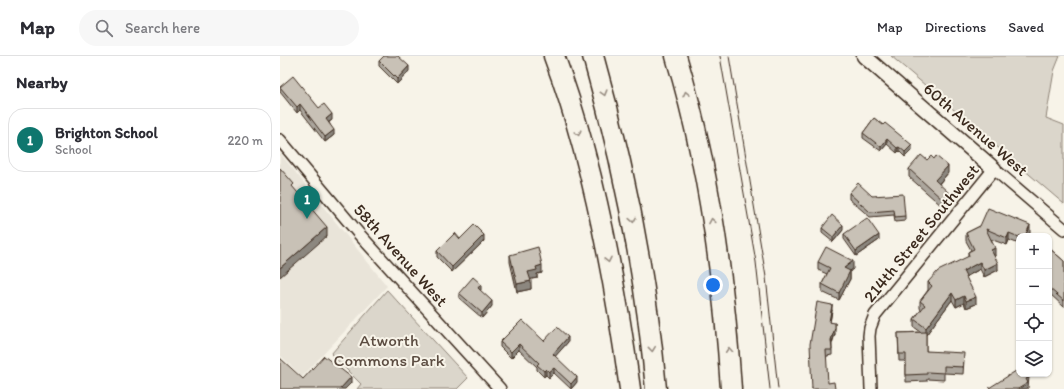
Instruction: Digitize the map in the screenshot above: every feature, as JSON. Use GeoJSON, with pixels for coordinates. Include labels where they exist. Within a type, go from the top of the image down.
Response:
{"type":"FeatureCollection","features":[{"type":"Feature","properties":{"kind":"highway"},"geometry":{"type":"LineString","coordinates":[[554,56],[567,91],[594,194],[620,316],[630,389]]}},
{"type":"Feature","properties":{"kind":"highway"},"geometry":{"type":"LineString","coordinates":[[593,56],[612,123],[628,191],[641,265],[656,389]]}},
{"type":"Feature","properties":{"kind":"highway"},"geometry":{"type":"LineString","coordinates":[[676,56],[704,172],[717,252],[728,344],[731,389]]}},
{"type":"Feature","properties":{"kind":"street","name":"60th Avenue West"},"geometry":{"type":"LineString","coordinates":[[864,56],[1064,229]]}},
{"type":"Feature","properties":{"kind":"street","name":"58th Avenue West"},"geometry":{"type":"LineString","coordinates":[[280,140],[359,234],[500,389]]}},
{"type":"Feature","properties":{"kind":"street","name":"214th Street Southwest"},"geometry":{"type":"LineString","coordinates":[[870,389],[869,336],[870,328],[875,315],[994,170]]}},
{"type":"Feature","properties":{"kind":"shaded area"},"geometry":{"type":"Polygon","coordinates":[[[280,153],[387,286],[302,377],[280,355],[280,153]]]}},
{"type":"Feature","properties":{"kind":"green space"},"geometry":{"type":"Polygon","coordinates":[[[891,56],[1060,56],[1054,71],[1046,118],[1064,125],[1064,204],[891,56]]]}},
{"type":"Feature","properties":{"kind":"green space","name":"Atworth Commons Park"},"geometry":{"type":"Polygon","coordinates":[[[387,290],[468,378],[457,389],[357,389],[361,384],[331,354],[387,290]]]}},
{"type":"Feature","properties":{"kind":"building"},"geometry":{"type":"Polygon","coordinates":[[[384,56],[398,56],[409,66],[397,79],[379,61],[384,56]]]}},
{"type":"Feature","properties":{"kind":"building"},"geometry":{"type":"Polygon","coordinates":[[[293,76],[319,108],[324,104],[332,114],[326,119],[334,130],[325,137],[300,104],[297,107],[280,87],[293,76]]]}},
{"type":"Feature","properties":{"kind":"building"},"geometry":{"type":"Polygon","coordinates":[[[874,118],[883,125],[885,123],[912,145],[905,152],[899,147],[897,148],[887,139],[881,147],[863,133],[874,118]]]}},
{"type":"Feature","properties":{"kind":"building"},"geometry":{"type":"Polygon","coordinates":[[[921,155],[927,160],[931,156],[934,159],[936,156],[948,166],[935,180],[949,193],[943,200],[909,169],[921,155]]]}},
{"type":"Feature","properties":{"kind":"building"},"geometry":{"type":"Polygon","coordinates":[[[280,168],[294,184],[292,186],[327,227],[280,268],[280,168]]]}},
{"type":"Feature","properties":{"kind":"building"},"geometry":{"type":"Polygon","coordinates":[[[858,183],[872,196],[903,194],[905,216],[895,217],[894,210],[870,212],[849,193],[858,183]]]}},
{"type":"Feature","properties":{"kind":"building"},"geometry":{"type":"Polygon","coordinates":[[[988,208],[1030,225],[1026,233],[1016,233],[1016,236],[1009,233],[1007,238],[986,229],[995,248],[991,250],[998,263],[984,270],[980,262],[963,271],[976,297],[966,301],[964,296],[956,300],[952,293],[926,328],[914,319],[925,305],[920,301],[932,286],[928,282],[938,271],[969,256],[968,252],[974,249],[966,233],[980,226],[988,208]]]}},
{"type":"Feature","properties":{"kind":"building"},"geometry":{"type":"Polygon","coordinates":[[[832,215],[843,225],[833,237],[822,228],[832,215]]]}},
{"type":"Feature","properties":{"kind":"building"},"geometry":{"type":"Polygon","coordinates":[[[867,218],[879,235],[856,251],[844,234],[867,218]]]}},
{"type":"Feature","properties":{"kind":"building"},"geometry":{"type":"Polygon","coordinates":[[[474,225],[484,235],[452,267],[437,251],[455,233],[460,239],[474,225]]]}},
{"type":"Feature","properties":{"kind":"building"},"geometry":{"type":"Polygon","coordinates":[[[538,247],[542,265],[536,267],[537,270],[528,272],[531,281],[517,284],[510,255],[538,247]]]}},
{"type":"Feature","properties":{"kind":"building"},"geometry":{"type":"Polygon","coordinates":[[[826,247],[853,261],[844,268],[850,271],[839,293],[822,284],[830,268],[818,262],[826,247]]]}},
{"type":"Feature","properties":{"kind":"building"},"geometry":{"type":"Polygon","coordinates":[[[1052,251],[1064,261],[1064,301],[1052,291],[1052,251]]]}},
{"type":"Feature","properties":{"kind":"building"},"geometry":{"type":"Polygon","coordinates":[[[473,277],[481,284],[478,288],[492,301],[482,313],[459,293],[473,277]]]}},
{"type":"Feature","properties":{"kind":"building"},"geometry":{"type":"Polygon","coordinates":[[[817,302],[832,305],[829,322],[835,323],[835,328],[831,340],[832,350],[826,350],[828,383],[834,382],[835,389],[812,389],[810,344],[817,302]]]}},
{"type":"Feature","properties":{"kind":"building"},"geometry":{"type":"Polygon","coordinates":[[[522,320],[544,341],[557,327],[568,337],[553,354],[577,377],[571,384],[554,368],[549,372],[546,369],[544,371],[537,365],[539,363],[519,344],[511,352],[500,342],[522,320]]]}},
{"type":"Feature","properties":{"kind":"building"},"geometry":{"type":"Polygon","coordinates":[[[926,332],[926,351],[964,353],[963,367],[944,366],[944,373],[927,372],[927,374],[906,375],[906,354],[899,354],[898,333],[926,332]]]}},
{"type":"Feature","properties":{"kind":"building"},"geometry":{"type":"Polygon","coordinates":[[[324,356],[351,377],[340,389],[280,389],[280,358],[303,379],[324,356]]]}},
{"type":"Feature","properties":{"kind":"building"},"geometry":{"type":"Polygon","coordinates":[[[1016,371],[1016,377],[1029,377],[1026,379],[1028,383],[1018,389],[989,388],[1016,371]]]}},
{"type":"Feature","properties":{"kind":"tram line"},"geometry":{"type":"LineString","coordinates":[[720,56],[756,262],[770,389]]}},
{"type":"Feature","properties":{"kind":"tram line"},"geometry":{"type":"LineString","coordinates":[[729,56],[766,277],[778,389]]}},
{"type":"Feature","properties":{"kind":"place","name":"Brighton School"},"geometry":{"type":"Point","coordinates":[307,219]}}]}
